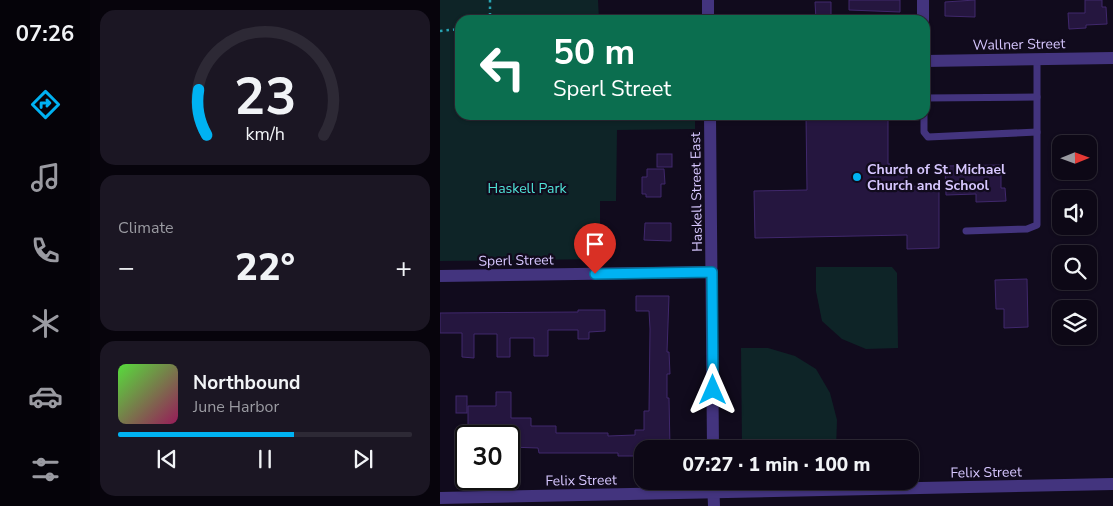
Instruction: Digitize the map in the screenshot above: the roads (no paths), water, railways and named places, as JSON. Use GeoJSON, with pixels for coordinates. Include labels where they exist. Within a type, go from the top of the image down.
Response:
{"type":"FeatureCollection","features":[{"type":"Feature","properties":{"kind":"street"},"geometry":{"type":"LineString","coordinates":[[708,0],[708,15]]}},
{"type":"Feature","properties":{"kind":"street"},"geometry":{"type":"LineString","coordinates":[[923,0],[924,15]]}},
{"type":"Feature","properties":{"kind":"street","name":"Wallner Street"},"geometry":{"type":"LineString","coordinates":[[930,61],[1113,58]]}},
{"type":"Feature","properties":{"kind":"street","name":"Haskell Street East"},"geometry":{"type":"LineString","coordinates":[[710,120],[713,440]]}},
{"type":"Feature","properties":{"kind":"street","name":"Sperl Street"},"geometry":{"type":"LineString","coordinates":[[440,276],[712,272]]}},
{"type":"Feature","properties":{"kind":"street","name":"Felix Street"},"geometry":{"type":"LineString","coordinates":[[440,498],[496,501],[1113,484]]}},
{"type":"Feature","properties":{"kind":"lane"},"geometry":{"type":"LineString","coordinates":[[966,231],[1027,229],[1037,225],[1037,59]]}},
{"type":"Feature","properties":{"kind":"lane"},"geometry":{"type":"LineString","coordinates":[[930,98],[1037,97]]}},
{"type":"Feature","properties":{"kind":"lane"},"geometry":{"type":"LineString","coordinates":[[924,120],[924,132],[928,137],[1037,132]]}},
{"type":"Feature","properties":{"kind":"place","name":"Church of St. Michael Church and School"},"geometry":{"type":"Point","coordinates":[857,177]}},
{"type":"Feature","properties":{"kind":"park label","name":"Haskell Park"},"geometry":{"type":"Point","coordinates":[527,188]}}]}
